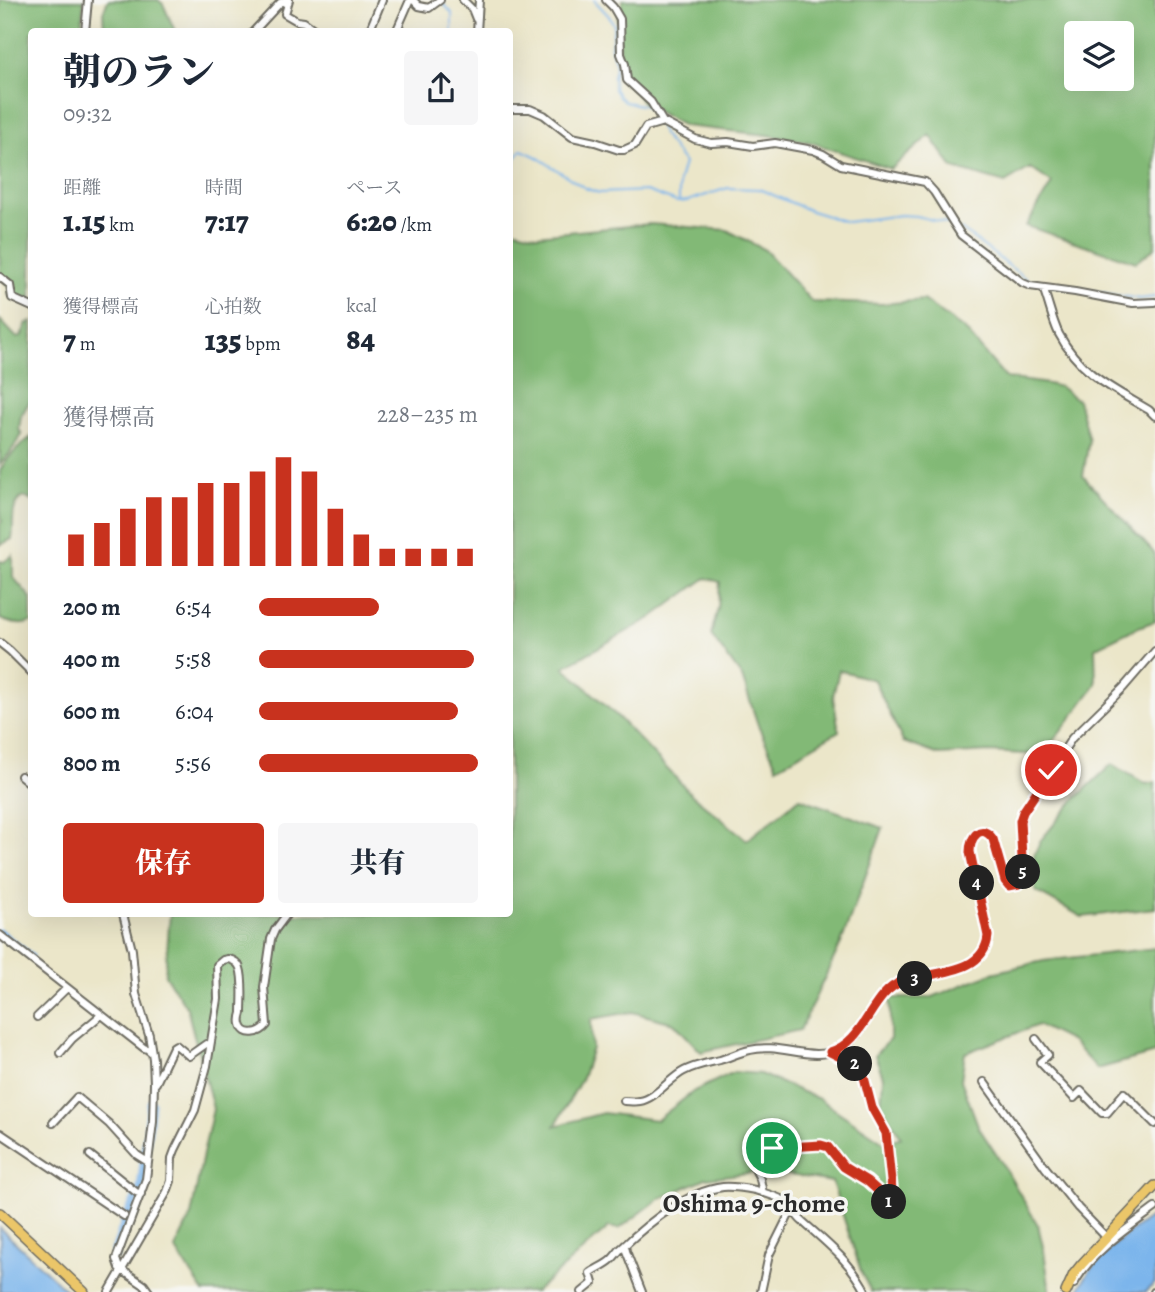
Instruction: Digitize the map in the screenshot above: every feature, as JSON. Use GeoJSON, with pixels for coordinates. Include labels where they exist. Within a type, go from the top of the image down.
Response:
{"type":"FeatureCollection","features":[{"type":"Feature","properties":{"kind":"highway"},"geometry":{"type":"LineString","coordinates":[[1068,1292],[1074,1274],[1155,1186]]}},
{"type":"Feature","properties":{"kind":"highway"},"geometry":{"type":"LineString","coordinates":[[0,1213],[84,1292]]}},
{"type":"Feature","properties":{"kind":"street"},"geometry":{"type":"LineString","coordinates":[[85,28],[88,0]]}},
{"type":"Feature","properties":{"kind":"street"},"geometry":{"type":"LineString","coordinates":[[257,28],[280,3],[288,0]]}},
{"type":"Feature","properties":{"kind":"street"},"geometry":{"type":"LineString","coordinates":[[288,0],[285,14],[312,28]]}},
{"type":"Feature","properties":{"kind":"street"},"geometry":{"type":"LineString","coordinates":[[371,28],[382,0]]}},
{"type":"Feature","properties":{"kind":"street"},"geometry":{"type":"LineString","coordinates":[[398,28],[412,0],[424,8],[440,1]]}},
{"type":"Feature","properties":{"kind":"street"},"geometry":{"type":"LineString","coordinates":[[463,0],[472,9],[477,28]]}},
{"type":"Feature","properties":{"kind":"street"},"geometry":{"type":"LineString","coordinates":[[477,28],[479,0]]}},
{"type":"Feature","properties":{"kind":"street"},"geometry":{"type":"LineString","coordinates":[[606,0],[620,19],[621,54],[627,79],[651,102],[663,122],[695,139],[711,143],[728,142],[753,146],[775,143],[813,149],[841,164],[925,182],[961,235],[1023,283],[1133,303],[1155,302]]}},
{"type":"Feature","properties":{"kind":"street"},"geometry":{"type":"LineString","coordinates":[[513,108],[530,109],[544,115],[572,136],[619,150],[635,145],[646,127],[663,122]]}},
{"type":"Feature","properties":{"kind":"street"},"geometry":{"type":"LineString","coordinates":[[0,277],[10,285],[12,298],[28,305]]}},
{"type":"Feature","properties":{"kind":"street"},"geometry":{"type":"LineString","coordinates":[[1044,288],[1058,332],[1072,356],[1088,372],[1155,415]]}},
{"type":"Feature","properties":{"kind":"street"},"geometry":{"type":"LineString","coordinates":[[0,643],[28,669]]}},
{"type":"Feature","properties":{"kind":"street"},"geometry":{"type":"LineString","coordinates":[[624,1101],[642,1101],[685,1070],[751,1049],[764,1048],[800,1054],[838,1050],[868,1019],[886,992],[902,981],[951,971],[979,958],[986,948],[988,936],[970,852],[972,839],[979,832],[985,831],[989,834],[993,839],[1005,881],[1009,886],[1019,884],[1023,876],[1020,829],[1023,812],[1072,738],[1123,688],[1155,651]]}},
{"type":"Feature","properties":{"kind":"street"},"geometry":{"type":"LineString","coordinates":[[21,776],[28,782]]}},
{"type":"Feature","properties":{"kind":"street"},"geometry":{"type":"LineString","coordinates":[[123,917],[132,950],[136,994],[149,1035],[154,1083],[153,1122],[146,1161],[146,1179],[138,1193],[116,1259],[122,1271],[144,1285],[149,1292]]}},
{"type":"Feature","properties":{"kind":"street"},"geometry":{"type":"LineString","coordinates":[[109,1292],[167,1192],[172,1158],[195,1110],[207,1066],[218,999],[217,965],[228,959],[240,968],[243,996],[241,1024],[251,1033],[262,1030],[267,1024],[264,988],[271,939],[285,917]]}},
{"type":"Feature","properties":{"kind":"street"},"geometry":{"type":"LineString","coordinates":[[0,935],[152,1052]]}},
{"type":"Feature","properties":{"kind":"street"},"geometry":{"type":"LineString","coordinates":[[37,1017],[67,988]]}},
{"type":"Feature","properties":{"kind":"street"},"geometry":{"type":"LineString","coordinates":[[60,1053],[72,1039],[101,1015]]}},
{"type":"Feature","properties":{"kind":"street"},"geometry":{"type":"LineString","coordinates":[[1036,1039],[1048,1055],[1040,1062],[1074,1098],[1081,1091],[1102,1113],[1107,1113],[1124,1093],[1155,1124]]}},
{"type":"Feature","properties":{"kind":"street"},"geometry":{"type":"LineString","coordinates":[[154,1083],[157,1083],[160,1071],[173,1047],[180,1047],[189,1056],[206,1044]]}},
{"type":"Feature","properties":{"kind":"street"},"geometry":{"type":"LineString","coordinates":[[763,1193],[760,1179],[751,1164],[754,1155],[772,1148],[821,1145],[828,1147],[844,1167],[877,1190],[884,1206],[891,1199],[886,1133],[872,1108],[864,1077],[858,1066],[830,1052]]}},
{"type":"Feature","properties":{"kind":"street"},"geometry":{"type":"LineString","coordinates":[[984,1082],[1045,1167],[1078,1208],[1107,1238]]}},
{"type":"Feature","properties":{"kind":"street"},"geometry":{"type":"LineString","coordinates":[[52,1123],[77,1097],[146,1161]]}},
{"type":"Feature","properties":{"kind":"street"},"geometry":{"type":"LineString","coordinates":[[0,1133],[124,1216]]}},
{"type":"Feature","properties":{"kind":"street"},"geometry":{"type":"LineString","coordinates":[[90,1154],[138,1193]]}},
{"type":"Feature","properties":{"kind":"street"},"geometry":{"type":"LineString","coordinates":[[582,1292],[593,1283],[590,1273],[611,1260],[625,1245],[668,1211],[714,1188],[726,1186],[784,1200],[796,1215],[829,1243],[860,1280],[866,1292]]}},
{"type":"Feature","properties":{"kind":"street"},"geometry":{"type":"LineString","coordinates":[[1068,1292],[1081,1272],[1114,1238],[1155,1208]]}},
{"type":"Feature","properties":{"kind":"street"},"geometry":{"type":"LineString","coordinates":[[761,1292],[769,1255],[792,1209]]}},
{"type":"Feature","properties":{"kind":"street"},"geometry":{"type":"LineString","coordinates":[[625,1245],[642,1292]]}},
{"type":"Feature","properties":{"kind":"green space"},"geometry":{"type":"Polygon","coordinates":[[[0,0],[84,0],[81,28],[28,28],[28,304],[8,295],[10,288],[0,276],[0,0]]]}},
{"type":"Feature","properties":{"kind":"green space"},"geometry":{"type":"Polygon","coordinates":[[[108,0],[158,0],[163,4],[174,28],[104,28],[103,12],[108,0]]]}},
{"type":"Feature","properties":{"kind":"green space"},"geometry":{"type":"Polygon","coordinates":[[[623,0],[1155,0],[1155,248],[1136,262],[1026,226],[1052,183],[1030,168],[1005,183],[953,168],[930,135],[891,169],[810,142],[684,126],[645,105],[621,75],[617,19],[623,0]]]}},
{"type":"Feature","properties":{"kind":"green space"},"geometry":{"type":"Polygon","coordinates":[[[650,224],[727,230],[765,250],[812,302],[883,304],[923,300],[965,330],[1006,378],[1060,387],[1078,400],[1089,440],[1083,476],[1155,554],[1155,621],[1095,648],[1096,685],[1043,755],[989,752],[939,755],[903,742],[874,680],[839,670],[833,696],[839,731],[777,767],[759,728],[742,677],[711,635],[718,608],[720,582],[706,578],[651,618],[564,667],[618,717],[692,795],[747,840],[800,798],[883,828],[841,943],[800,1030],[701,1052],[674,1023],[632,1012],[591,1019],[592,1048],[582,1078],[555,1126],[603,1113],[657,1120],[694,1091],[734,1072],[760,1074],[819,1099],[885,1143],[901,1137],[881,1105],[883,1077],[875,1055],[890,1039],[890,998],[930,998],[992,973],[1043,961],[1155,948],[1155,1053],[1097,1069],[1072,1042],[1038,1025],[965,1053],[961,1080],[979,1128],[1038,1225],[1050,1292],[871,1292],[862,1274],[832,1182],[766,1171],[706,1178],[659,1199],[619,1229],[609,1227],[535,1292],[204,1292],[175,1249],[191,1216],[213,1109],[187,1008],[165,975],[170,917],[513,917],[513,229],[537,235],[650,224]]]}},
{"type":"Feature","properties":{"kind":"green space"},"geometry":{"type":"Polygon","coordinates":[[[0,320],[17,338],[21,337],[28,323],[28,404],[21,416],[19,429],[22,435],[0,464],[0,320]]]}},
{"type":"Feature","properties":{"kind":"green space"},"geometry":{"type":"Polygon","coordinates":[[[28,440],[28,499],[21,498],[17,503],[12,539],[0,545],[0,471],[28,440]]]}},
{"type":"Feature","properties":{"kind":"green space"},"geometry":{"type":"Polygon","coordinates":[[[13,555],[13,577],[28,594],[28,623],[12,623],[0,619],[0,561],[4,562],[13,555]]]}},
{"type":"Feature","properties":{"kind":"green space"},"geometry":{"type":"Polygon","coordinates":[[[1112,764],[1146,784],[1155,782],[1155,908],[1082,917],[1035,891],[1034,855],[1041,840],[1075,799],[1112,764]]]}},
{"type":"Feature","properties":{"kind":"water"},"geometry":{"type":"Polygon","coordinates":[[[1155,1214],[1155,1283],[1146,1292],[1078,1292],[1091,1269],[1101,1258],[1155,1214]]]}},
{"type":"Feature","properties":{"kind":"water"},"geometry":{"type":"Polygon","coordinates":[[[0,1228],[68,1292],[0,1292],[0,1228]]]}},
{"type":"Feature","properties":{"kind":"waterway"},"geometry":{"type":"LineString","coordinates":[[594,0],[614,25],[611,48],[616,64],[614,89],[625,102],[646,106],[652,111],[663,135],[684,163],[679,181],[679,201]]}},
{"type":"Feature","properties":{"kind":"waterway"},"geometry":{"type":"LineString","coordinates":[[441,1],[452,13],[452,28]]}},
{"type":"Feature","properties":{"kind":"waterway"},"geometry":{"type":"LineString","coordinates":[[513,164],[522,150],[585,188],[599,193],[646,191],[677,202],[728,188],[759,189],[811,211],[847,222],[901,215],[950,224]]}},
{"type":"Feature","properties":{"kind":"waterway"},"geometry":{"type":"LineString","coordinates":[[961,229],[1029,281],[1140,299],[1155,297]]}},
{"type":"Feature","properties":{"kind":"waterway"},"geometry":{"type":"LineString","coordinates":[[0,931],[32,956]]}},
{"type":"Feature","properties":{"kind":"waterway"},"geometry":{"type":"LineString","coordinates":[[127,1217],[141,1188],[151,1103]]}},
{"type":"Feature","properties":{"kind":"waterway"},"geometry":{"type":"LineString","coordinates":[[115,1256],[125,1222]]}},
{"type":"Feature","properties":{"kind":"district","name":"Oshima 9-chome"},"geometry":{"type":"Point","coordinates":[754,1203]}},
{"type":"Feature","properties":{"kind":"route"},"geometry":{"type":"LineString","coordinates":[[772,1148],[827,1146],[844,1167],[877,1190],[884,1206],[889,1202],[892,1190],[886,1133],[872,1108],[864,1077],[858,1066],[830,1052],[847,1043],[868,1019],[886,992],[902,981],[939,975],[979,958],[986,948],[988,936],[970,852],[972,839],[979,832],[985,831],[989,834],[993,839],[1005,881],[1009,886],[1019,884],[1023,876],[1020,821],[1023,812],[1051,770]]}}]}
